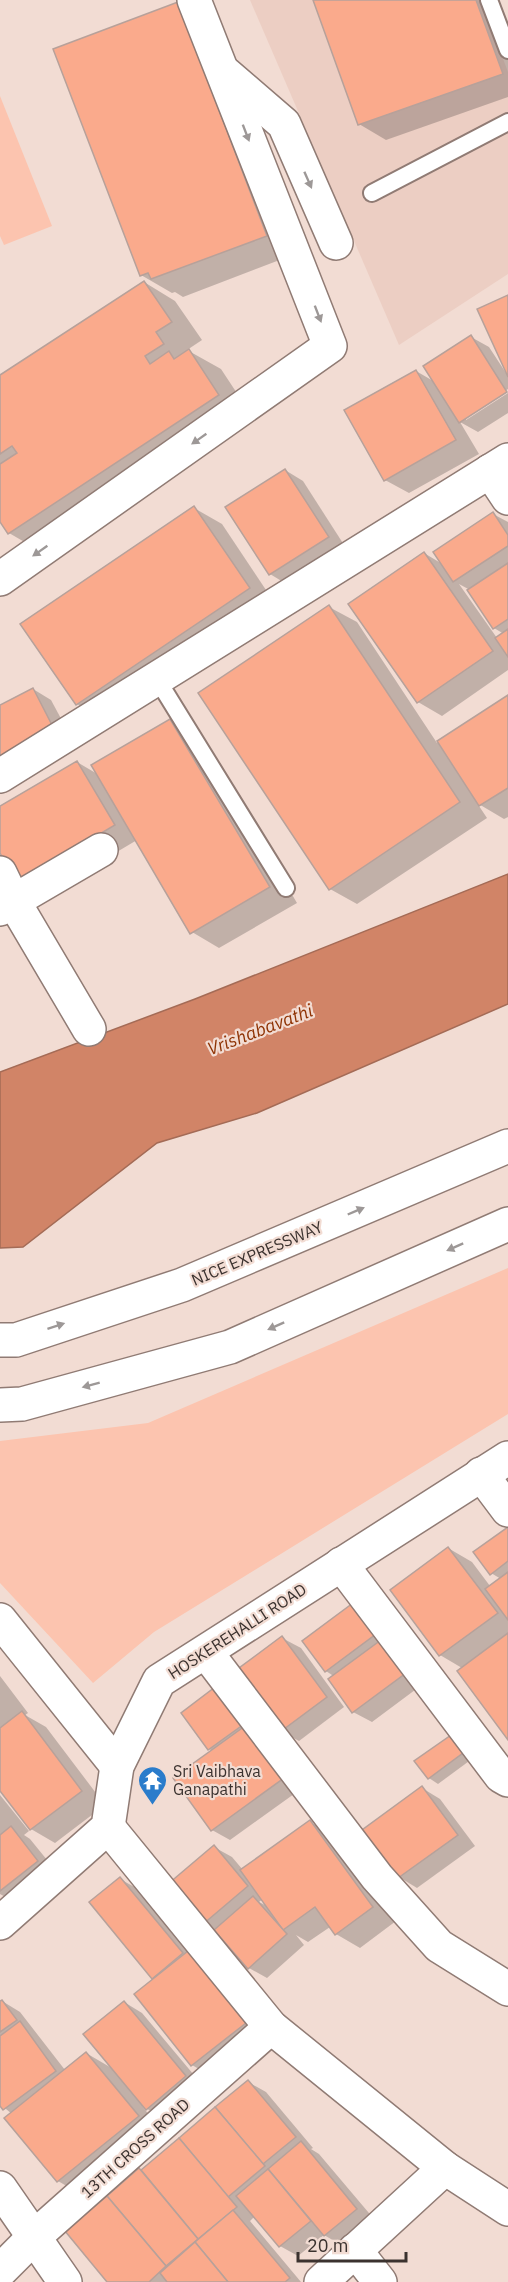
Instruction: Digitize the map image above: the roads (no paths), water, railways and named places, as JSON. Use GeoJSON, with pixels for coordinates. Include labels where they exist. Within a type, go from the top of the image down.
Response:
{"type":"FeatureCollection","features":[{"type":"Feature","properties":{"kind":"main road"},"geometry":{"type":"LineString","coordinates":[[0,579],[330,346],[194,0]]}},
{"type":"Feature","properties":{"kind":"main road"},"geometry":{"type":"LineString","coordinates":[[222,71],[284,124],[336,243]]}},
{"type":"Feature","properties":{"kind":"main road"},"geometry":{"type":"LineString","coordinates":[[0,776],[499,465],[508,498]]}},
{"type":"Feature","properties":{"kind":"main road"},"geometry":{"type":"LineString","coordinates":[[89,1029],[4,894],[101,850]]}},
{"type":"Feature","properties":{"kind":"main road","name":"NICE EXPRESSWAY"},"geometry":{"type":"LineString","coordinates":[[0,1340],[16,1340],[182,1285],[508,1146]]}},
{"type":"Feature","properties":{"kind":"main road"},"geometry":{"type":"LineString","coordinates":[[0,1405],[22,1404],[230,1347],[508,1224]]}},
{"type":"Feature","properties":{"kind":"main road","name":"HOSKEREHALLI ROAD"},"geometry":{"type":"LineString","coordinates":[[108,1827],[117,1766],[159,1682],[508,1458]]}},
{"type":"Feature","properties":{"kind":"main road"},"geometry":{"type":"LineString","coordinates":[[481,1474],[508,1510]]}},
{"type":"Feature","properties":{"kind":"main road"},"geometry":{"type":"LineString","coordinates":[[341,1564],[501,1776],[508,1780]]}},
{"type":"Feature","properties":{"kind":"main road"},"geometry":{"type":"LineString","coordinates":[[0,1620],[117,1766]]}},
{"type":"Feature","properties":{"kind":"main road"},"geometry":{"type":"LineString","coordinates":[[206,1652],[385,1886],[439,1946],[508,1989]]}},
{"type":"Feature","properties":{"kind":"main road"},"geometry":{"type":"LineString","coordinates":[[0,1923],[108,1827],[271,2027],[445,2168],[508,2209]]}},
{"type":"Feature","properties":{"kind":"main road","name":"13TH CROSS ROAD"},"geometry":{"type":"LineString","coordinates":[[0,2271],[33,2238],[271,2027]]}},
{"type":"Feature","properties":{"kind":"main road"},"geometry":{"type":"LineString","coordinates":[[321,2282],[445,2168]]}},
{"type":"Feature","properties":{"kind":"main road"},"geometry":{"type":"LineString","coordinates":[[0,2188],[65,2282]]}},
{"type":"Feature","properties":{"kind":"main road"},"geometry":{"type":"LineString","coordinates":[[355,2250],[380,2282]]}},
{"type":"Feature","properties":{"kind":"lane"},"geometry":{"type":"LineString","coordinates":[[489,0],[508,50]]}},
{"type":"Feature","properties":{"kind":"lane"},"geometry":{"type":"LineString","coordinates":[[372,193],[508,122]]}},
{"type":"Feature","properties":{"kind":"lane"},"geometry":{"type":"LineString","coordinates":[[157,679],[286,888]]}},
{"type":"Feature","properties":{"kind":"water","name":"Vrishabavathi"},"geometry":{"type":"Polygon","coordinates":[[[508,874],[508,1004],[257,1113],[157,1143],[23,1247],[0,1248],[0,1072],[195,999],[508,874]]]}},
{"type":"Feature","properties":{"kind":"place","name":"Sri Vaibhava Ganapathi"},"geometry":{"type":"Point","coordinates":[152,1806]}}]}
